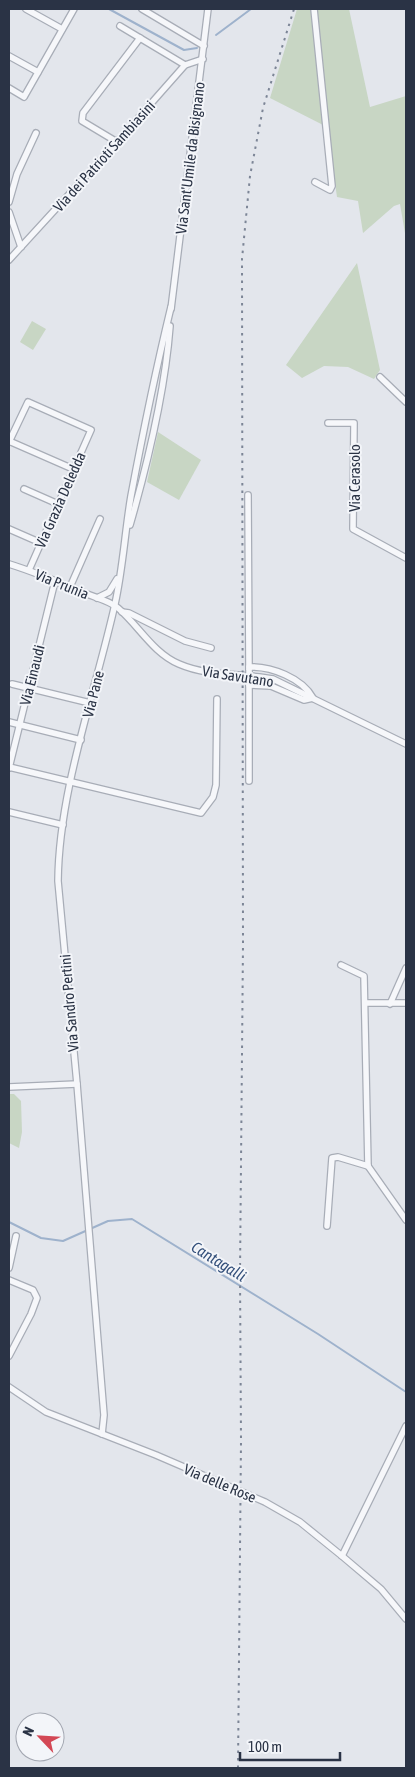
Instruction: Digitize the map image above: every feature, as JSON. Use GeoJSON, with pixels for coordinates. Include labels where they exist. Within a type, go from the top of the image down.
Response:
{"type":"FeatureCollection","features":[{"type":"Feature","properties":{"kind":"street"},"geometry":{"type":"LineString","coordinates":[[26,9],[62,29]]}},
{"type":"Feature","properties":{"kind":"street"},"geometry":{"type":"LineString","coordinates":[[9,88],[24,97],[74,9]]}},
{"type":"Feature","properties":{"kind":"street"},"geometry":{"type":"LineString","coordinates":[[142,9],[204,46]]}},
{"type":"Feature","properties":{"kind":"street","name":"Via Sant'Umile da Bisignano"},"geometry":{"type":"LineString","coordinates":[[125,542],[148,458],[167,353],[208,9]]}},
{"type":"Feature","properties":{"kind":"street"},"geometry":{"type":"LineString","coordinates":[[314,9],[332,186],[328,190],[315,182]]}},
{"type":"Feature","properties":{"kind":"street"},"geometry":{"type":"LineString","coordinates":[[120,26],[185,65],[203,59]]}},
{"type":"Feature","properties":{"kind":"street"},"geometry":{"type":"LineString","coordinates":[[117,142],[82,121],[83,113],[140,38]]}},
{"type":"Feature","properties":{"kind":"street"},"geometry":{"type":"LineString","coordinates":[[9,56],[38,72]]}},
{"type":"Feature","properties":{"kind":"street","name":"Via dei Patrioti Sambiasini"},"geometry":{"type":"LineString","coordinates":[[9,260],[185,65]]}},
{"type":"Feature","properties":{"kind":"street"},"geometry":{"type":"LineString","coordinates":[[9,202],[17,174],[36,133]]}},
{"type":"Feature","properties":{"kind":"street"},"geometry":{"type":"LineString","coordinates":[[9,212],[21,247]]}},
{"type":"Feature","properties":{"kind":"street","name":"Via Sant'Umile da Bisignano"},"geometry":{"type":"LineString","coordinates":[[115,606],[133,486],[156,369],[171,307]]}},
{"type":"Feature","properties":{"kind":"street"},"geometry":{"type":"LineString","coordinates":[[380,377],[406,402]]}},
{"type":"Feature","properties":{"kind":"street","name":"Via Grazia Deledda"},"geometry":{"type":"LineString","coordinates":[[9,442],[28,402],[91,430],[29,570]]}},
{"type":"Feature","properties":{"kind":"street","name":"Via Cerasolo"},"geometry":{"type":"LineString","coordinates":[[328,422],[354,423],[353,528],[406,558]]}},
{"type":"Feature","properties":{"kind":"street"},"geometry":{"type":"LineString","coordinates":[[9,442],[73,469]]}},
{"type":"Feature","properties":{"kind":"street"},"geometry":{"type":"LineString","coordinates":[[24,489],[58,504]]}},
{"type":"Feature","properties":{"kind":"street"},"geometry":{"type":"LineString","coordinates":[[248,495],[249,781]]}},
{"type":"Feature","properties":{"kind":"street"},"geometry":{"type":"LineString","coordinates":[[70,587],[100,519]]}},
{"type":"Feature","properties":{"kind":"street"},"geometry":{"type":"LineString","coordinates":[[9,529],[41,543]]}},
{"type":"Feature","properties":{"kind":"street","name":"Via Prunia"},"geometry":{"type":"LineString","coordinates":[[9,564],[29,570],[97,598],[115,606],[122,612]]}},
{"type":"Feature","properties":{"kind":"street"},"geometry":{"type":"LineString","coordinates":[[97,598],[113,587],[120,573]]}},
{"type":"Feature","properties":{"kind":"street","name":"Via Einaudi"},"geometry":{"type":"LineString","coordinates":[[9,767],[55,581]]}},
{"type":"Feature","properties":{"kind":"street","name":"Via Pane"},"geometry":{"type":"LineString","coordinates":[[71,782],[115,606]]}},
{"type":"Feature","properties":{"kind":"street"},"geometry":{"type":"LineString","coordinates":[[122,612],[129,613],[185,641],[211,648]]}},
{"type":"Feature","properties":{"kind":"street","name":"Via Savutano"},"geometry":{"type":"LineString","coordinates":[[122,612],[157,649],[178,664],[223,674],[273,679],[406,744]]}},
{"type":"Feature","properties":{"kind":"street"},"geometry":{"type":"LineString","coordinates":[[110,628],[117,618],[123,618],[130,622]]}},
{"type":"Feature","properties":{"kind":"street"},"geometry":{"type":"LineString","coordinates":[[249,668],[269,670],[299,683],[307,689],[313,698],[308,700],[300,699],[277,688],[249,683]]}},
{"type":"Feature","properties":{"kind":"street"},"geometry":{"type":"LineString","coordinates":[[12,684],[90,703]]}},
{"type":"Feature","properties":{"kind":"street"},"geometry":{"type":"LineString","coordinates":[[9,767],[201,812],[213,797],[216,785],[217,699]]}},
{"type":"Feature","properties":{"kind":"street"},"geometry":{"type":"LineString","coordinates":[[9,722],[81,740]]}},
{"type":"Feature","properties":{"kind":"street","name":"Via Sandro Pertini"},"geometry":{"type":"LineString","coordinates":[[71,782],[58,856],[58,881],[77,1084],[104,1415],[102,1434]]}},
{"type":"Feature","properties":{"kind":"street"},"geometry":{"type":"LineString","coordinates":[[9,812],[63,825]]}},
{"type":"Feature","properties":{"kind":"street"},"geometry":{"type":"LineString","coordinates":[[341,964],[364,976],[368,1166],[406,1220]]}},
{"type":"Feature","properties":{"kind":"street"},"geometry":{"type":"LineString","coordinates":[[390,1004],[406,968]]}},
{"type":"Feature","properties":{"kind":"street"},"geometry":{"type":"LineString","coordinates":[[365,1003],[406,1003]]}},
{"type":"Feature","properties":{"kind":"street"},"geometry":{"type":"LineString","coordinates":[[9,1087],[77,1084]]}},
{"type":"Feature","properties":{"kind":"street"},"geometry":{"type":"LineString","coordinates":[[327,1226],[332,1158],[338,1157],[368,1166]]}},
{"type":"Feature","properties":{"kind":"street"},"geometry":{"type":"LineString","coordinates":[[9,1268],[16,1236]]}},
{"type":"Feature","properties":{"kind":"street"},"geometry":{"type":"LineString","coordinates":[[9,1280],[33,1290],[37,1298],[31,1314],[9,1356]]}},
{"type":"Feature","properties":{"kind":"street","name":"Via delle Rose"},"geometry":{"type":"LineString","coordinates":[[9,1386],[46,1412],[156,1455],[265,1502],[300,1522],[381,1589],[406,1619]]}},
{"type":"Feature","properties":{"kind":"street"},"geometry":{"type":"LineString","coordinates":[[342,1556],[406,1426]]}},
{"type":"Feature","properties":{"kind":"green space"},"geometry":{"type":"Polygon","coordinates":[[[297,9],[349,9],[370,107],[406,96],[406,239],[400,204],[394,206],[363,233],[358,201],[337,197],[327,127],[270,98],[297,9]]]}},
{"type":"Feature","properties":{"kind":"green space"},"geometry":{"type":"Polygon","coordinates":[[[357,263],[380,370],[374,379],[348,367],[324,366],[302,378],[286,365],[357,263]]]}},
{"type":"Feature","properties":{"kind":"green space"},"geometry":{"type":"Polygon","coordinates":[[[32,321],[46,329],[33,350],[20,342],[32,321]]]}},
{"type":"Feature","properties":{"kind":"green space"},"geometry":{"type":"Polygon","coordinates":[[[158,432],[201,460],[179,500],[147,482],[158,432]]]}},
{"type":"Feature","properties":{"kind":"green space"},"geometry":{"type":"Polygon","coordinates":[[[9,1094],[14,1094],[21,1101],[22,1132],[19,1148],[9,1143],[9,1094]]]}},
{"type":"Feature","properties":{"kind":"waterway"},"geometry":{"type":"LineString","coordinates":[[109,9],[184,50],[197,48]]}},
{"type":"Feature","properties":{"kind":"waterway"},"geometry":{"type":"LineString","coordinates":[[216,35],[251,9]]}},
{"type":"Feature","properties":{"kind":"waterway","name":"Cantagalli"},"geometry":{"type":"LineString","coordinates":[[9,1222],[41,1238],[63,1241],[108,1221],[132,1219],[318,1334],[406,1392]]}},
{"type":"Feature","properties":{"kind":"railway"},"geometry":{"type":"LineString","coordinates":[[238,1768],[243,944],[242,259],[250,176],[263,108],[294,9]]}}]}
